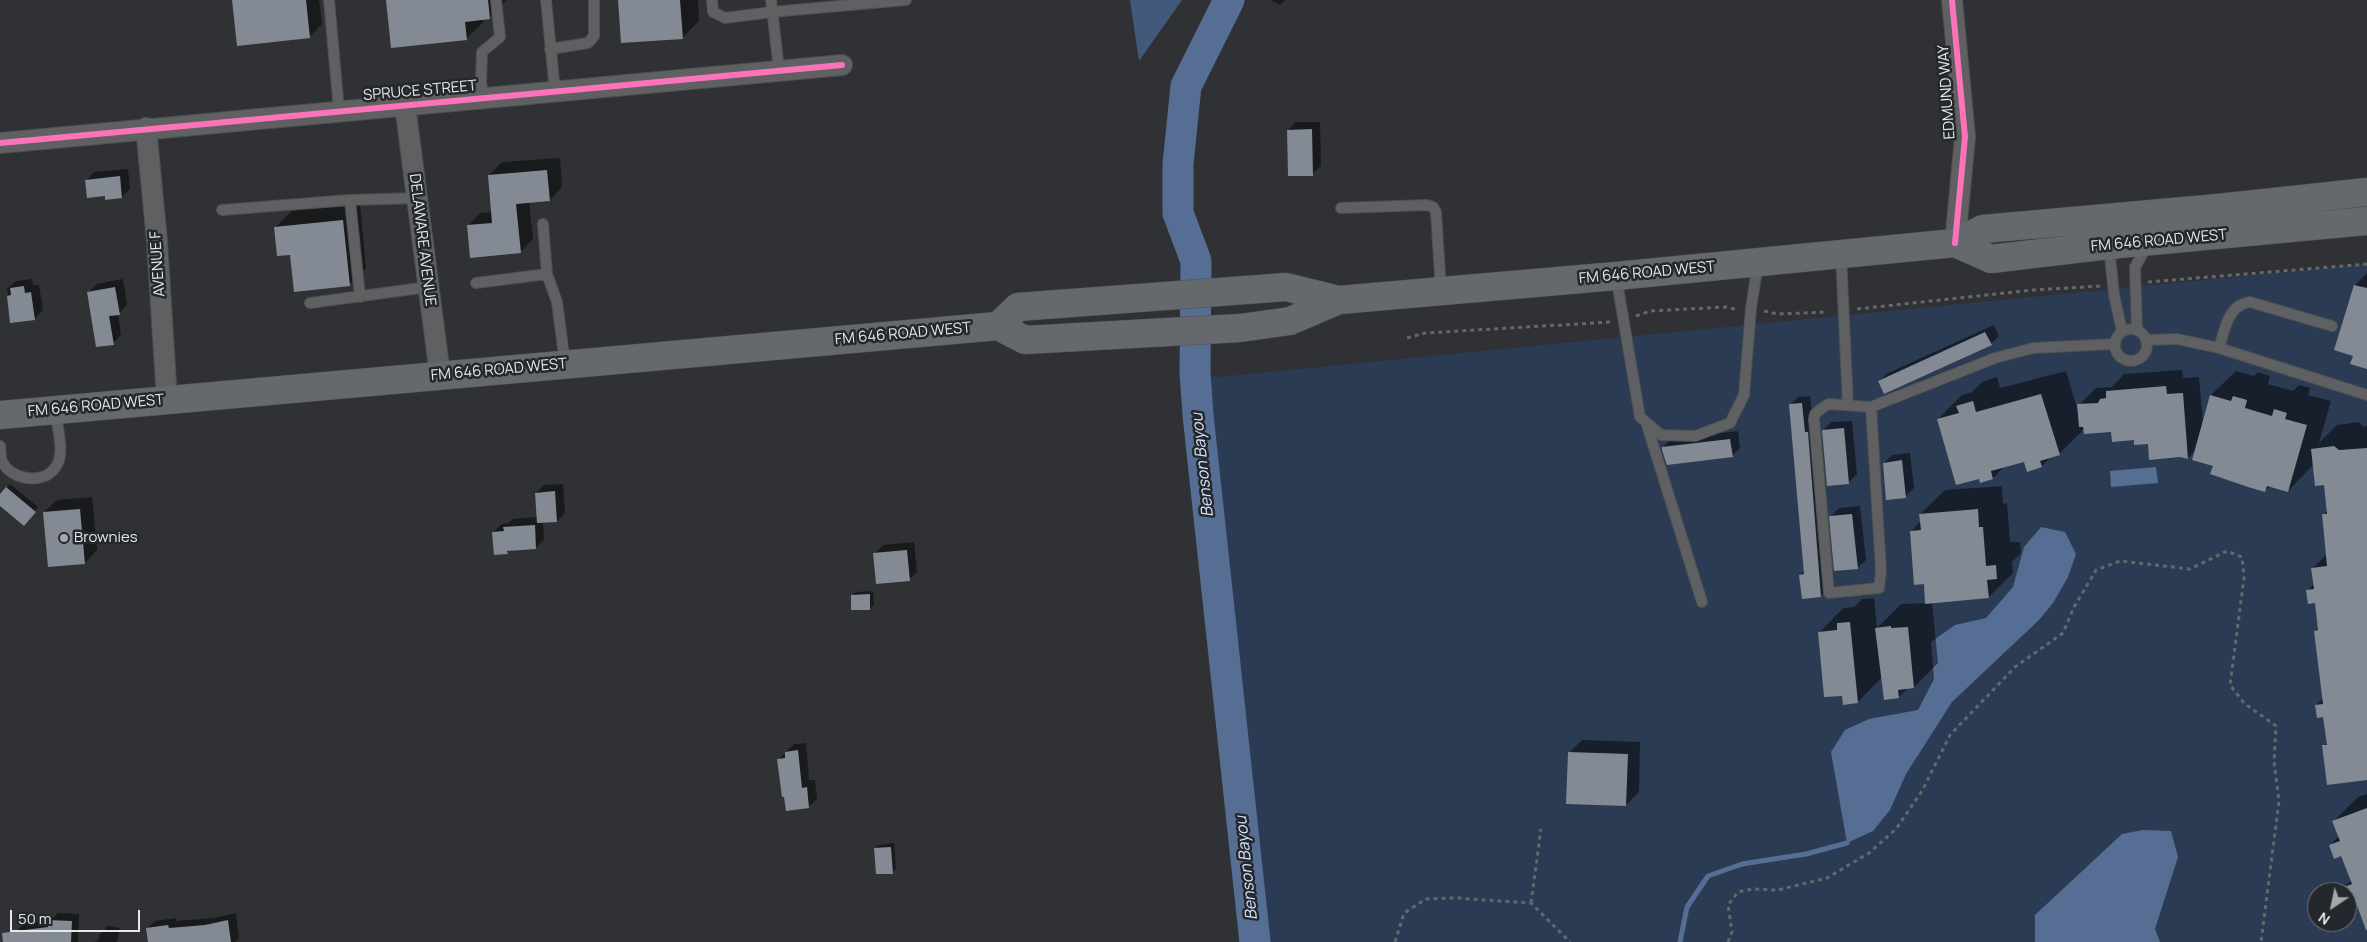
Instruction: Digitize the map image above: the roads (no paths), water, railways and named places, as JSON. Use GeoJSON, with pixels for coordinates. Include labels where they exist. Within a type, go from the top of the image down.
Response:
{"type":"FeatureCollection","features":[{"type":"Feature","properties":{"kind":"main road","name":"FM 646 ROAD WEST"},"geometry":{"type":"LineString","coordinates":[[0,415],[998,326],[1024,340],[1240,328],[1290,321],[1339,300],[1616,276],[1955,243],[1982,229],[2218,208],[2367,192]]}},
{"type":"Feature","properties":{"kind":"main road"},"geometry":{"type":"LineString","coordinates":[[2108,245],[2148,226],[2184,224],[2218,208]]}},
{"type":"Feature","properties":{"kind":"main road","name":"FM 646 ROAD WEST"},"geometry":{"type":"LineString","coordinates":[[1955,243],[1991,258],[2367,221]]}},
{"type":"Feature","properties":{"kind":"main road","name":"FM 646 ROAD WEST"},"geometry":{"type":"LineString","coordinates":[[998,326],[1018,308],[1159,295],[1286,287],[1339,300]]}},
{"type":"Feature","properties":{"kind":"street","name":"EDMUND WAY"},"geometry":{"type":"LineString","coordinates":[[1952,0],[1965,137],[1955,243]]}},
{"type":"Feature","properties":{"kind":"street","name":"SPRUCE STREET"},"geometry":{"type":"LineString","coordinates":[[0,143],[842,64]]}},
{"type":"Feature","properties":{"kind":"street","name":"DELAWARE AVENUE"},"geometry":{"type":"LineString","coordinates":[[405,105],[440,375]]}},
{"type":"Feature","properties":{"kind":"street","name":"AVENUE F"},"geometry":{"type":"LineString","coordinates":[[146,128],[157,240],[167,400]]}},
{"type":"Feature","properties":{"kind":"lane"},"geometry":{"type":"LineString","coordinates":[[330,0],[339,110]]}},
{"type":"Feature","properties":{"kind":"lane"},"geometry":{"type":"LineString","coordinates":[[484,98],[481,83],[482,52],[500,36],[496,0]]}},
{"type":"Feature","properties":{"kind":"lane"},"geometry":{"type":"LineString","coordinates":[[546,0],[555,91]]}},
{"type":"Feature","properties":{"kind":"lane"},"geometry":{"type":"LineString","coordinates":[[550,49],[588,43],[594,36],[594,0]]}},
{"type":"Feature","properties":{"kind":"lane"},"geometry":{"type":"LineString","coordinates":[[712,0],[712,12],[725,18],[906,0]]}},
{"type":"Feature","properties":{"kind":"lane"},"geometry":{"type":"LineString","coordinates":[[771,0],[779,70]]}},
{"type":"Feature","properties":{"kind":"lane"},"geometry":{"type":"LineString","coordinates":[[222,210],[350,200],[417,198]]}},
{"type":"Feature","properties":{"kind":"lane"},"geometry":{"type":"LineString","coordinates":[[350,200],[360,296]]}},
{"type":"Feature","properties":{"kind":"lane"},"geometry":{"type":"LineString","coordinates":[[1341,208],[1427,205],[1433,207],[1436,212],[1441,291]]}},
{"type":"Feature","properties":{"kind":"lane"},"geometry":{"type":"LineString","coordinates":[[543,224],[547,274],[557,302],[565,364]]}},
{"type":"Feature","properties":{"kind":"lane"},"geometry":{"type":"LineString","coordinates":[[2137,330],[2135,267],[2146,248],[2161,241]]}},
{"type":"Feature","properties":{"kind":"lane"},"geometry":{"type":"LineString","coordinates":[[2108,245],[2122,331]]}},
{"type":"Feature","properties":{"kind":"lane"},"geometry":{"type":"LineString","coordinates":[[1841,254],[1848,405]]}},
{"type":"Feature","properties":{"kind":"lane"},"geometry":{"type":"LineString","coordinates":[[1616,276],[1640,417],[1661,435],[1695,436],[1730,423],[1744,395],[1751,308],[1758,262]]}},
{"type":"Feature","properties":{"kind":"lane"},"geometry":{"type":"LineString","coordinates":[[476,283],[547,274]]}},
{"type":"Feature","properties":{"kind":"lane"},"geometry":{"type":"LineString","coordinates":[[310,303],[428,287]]}},
{"type":"Feature","properties":{"kind":"lane"},"geometry":{"type":"LineString","coordinates":[[2219,348],[2230,314],[2242,303],[2250,302],[2332,326]]}},
{"type":"Feature","properties":{"kind":"lane"},"geometry":{"type":"LineString","coordinates":[[2127,329],[2137,330],[2143,334],[2146,340],[2144,355],[2136,361],[2123,360],[2118,355],[2114,344],[2122,331],[2127,329]]}},
{"type":"Feature","properties":{"kind":"lane"},"geometry":{"type":"LineString","coordinates":[[2146,340],[2177,339],[2219,348],[2367,395]]}},
{"type":"Feature","properties":{"kind":"lane"},"geometry":{"type":"LineString","coordinates":[[1871,407],[1882,570],[1879,588],[1829,593],[1815,414],[1829,404],[1871,407],[1995,358],[2033,348],[2114,344]]}},
{"type":"Feature","properties":{"kind":"lane"},"geometry":{"type":"LineString","coordinates":[[0,446],[5,473],[24,478],[42,477],[55,468],[60,455],[55,410]]}},
{"type":"Feature","properties":{"kind":"lane"},"geometry":{"type":"LineString","coordinates":[[1646,422],[1702,602]]}},
{"type":"Feature","properties":{"kind":"waterway","name":"Benson Bayou"},"geometry":{"type":"LineString","coordinates":[[1229,0],[1186,86],[1178,164],[1178,213],[1196,261],[1195,372],[1198,415],[1255,942]]}},
{"type":"Feature","properties":{"kind":"waterway"},"geometry":{"type":"LineString","coordinates":[[1680,942],[1687,907],[1708,876],[1742,864],[1806,854],[1847,843]]}},
{"type":"Feature","properties":{"kind":"place","name":"Brownies"},"geometry":{"type":"Point","coordinates":[64,538]}}]}
